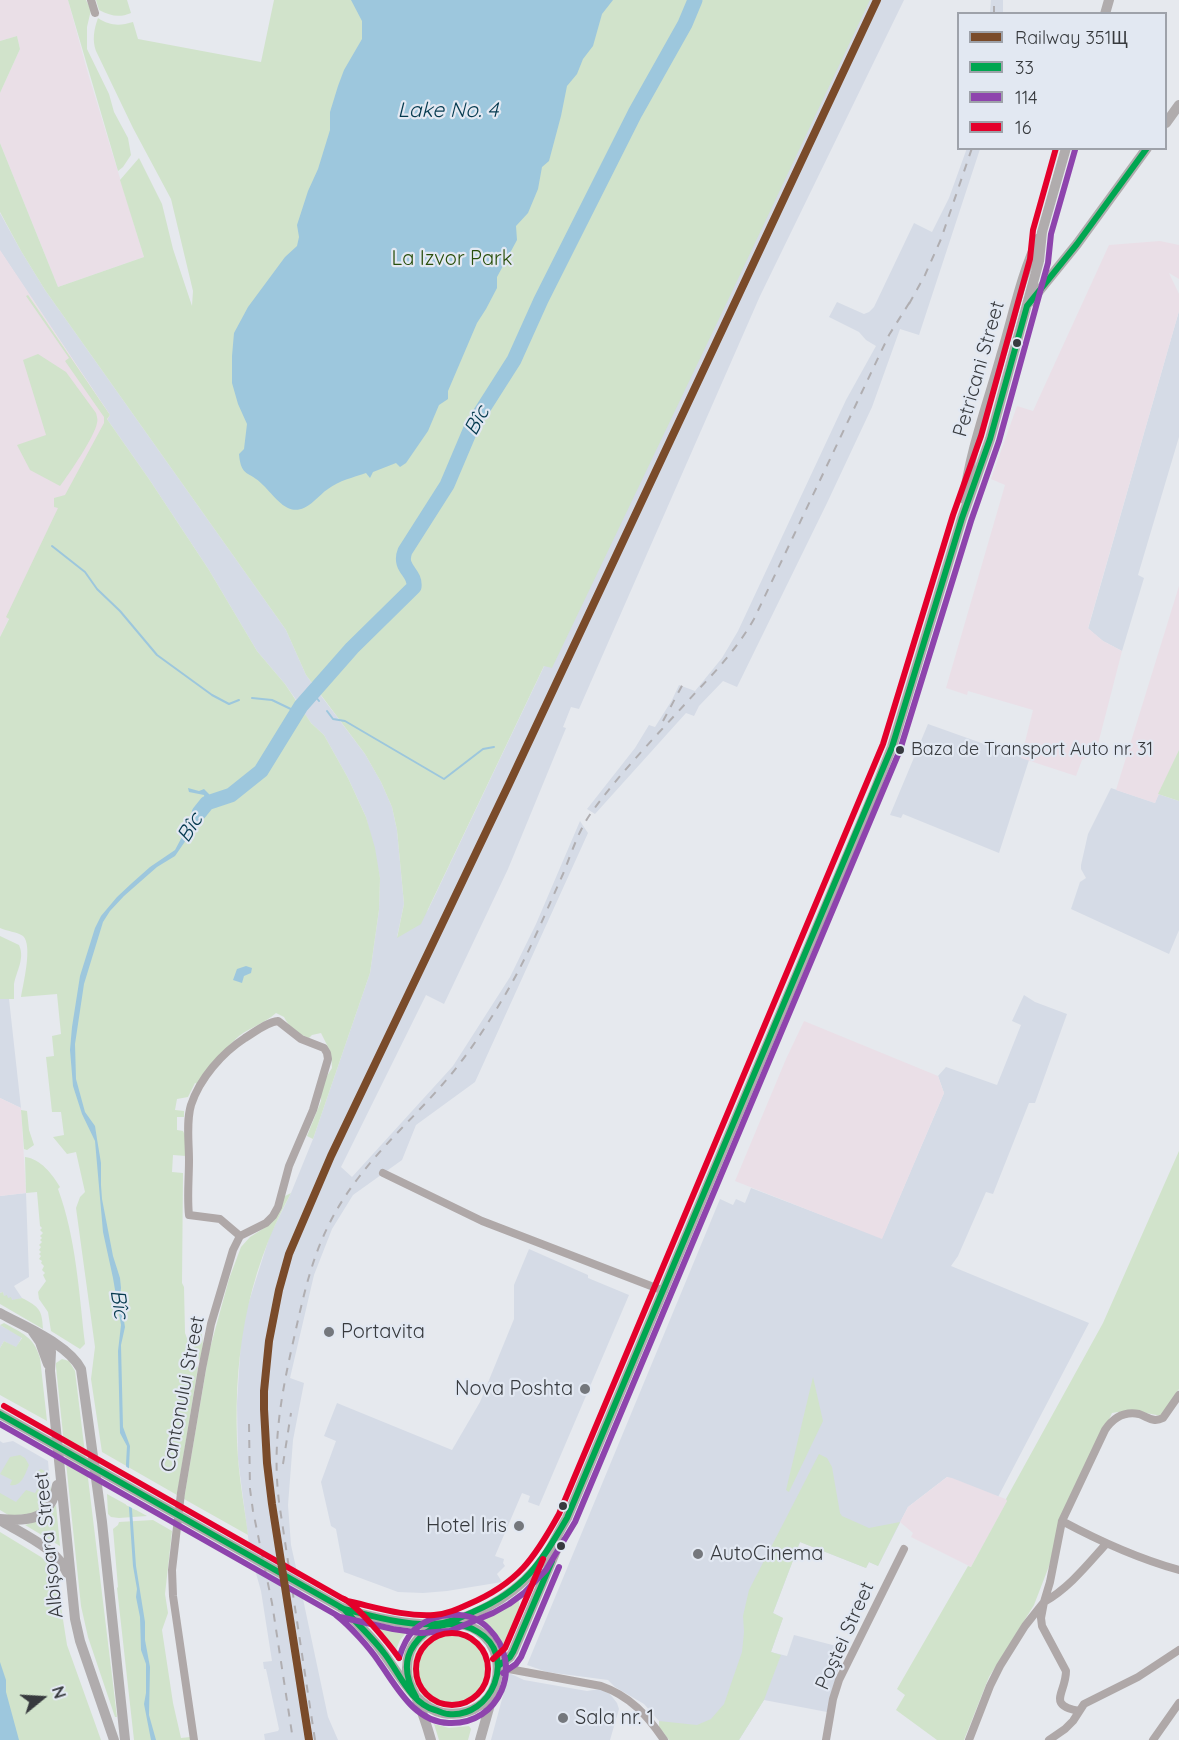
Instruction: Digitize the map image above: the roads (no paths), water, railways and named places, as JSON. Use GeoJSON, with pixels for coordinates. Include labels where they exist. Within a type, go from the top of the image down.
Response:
{"type":"FeatureCollection","features":[{"type":"Feature","properties":{"kind":"main road"},"geometry":{"type":"LineString","coordinates":[[1167,122],[1179,105]]}},
{"type":"Feature","properties":{"kind":"main road","name":"Petricani Street"},"geometry":{"type":"LineString","coordinates":[[498,1666],[510,1658],[518,1643],[558,1547],[567,1518],[885,765],[962,518],[990,439],[1039,261],[1042,232],[1065,150]]}},
{"type":"Feature","properties":{"kind":"main road"},"geometry":{"type":"LineString","coordinates":[[1010,324],[1027,306],[1117,191],[1146,150]]}},
{"type":"Feature","properties":{"kind":"main road","name":"Petricani Street"},"geometry":{"type":"LineString","coordinates":[[962,518],[969,467],[1030,256],[1042,232]]}},
{"type":"Feature","properties":{"kind":"main road"},"geometry":{"type":"LineString","coordinates":[[0,1313],[49,1340],[76,1359],[81,1372],[102,1522],[125,1740]]}},
{"type":"Feature","properties":{"kind":"main road"},"geometry":{"type":"LineString","coordinates":[[33,1332],[43,1350],[50,1371]]}},
{"type":"Feature","properties":{"kind":"main road","name":"Albișoara Street"},"geometry":{"type":"LineString","coordinates":[[49,1340],[50,1371],[71,1582],[80,1641],[114,1740]]}},
{"type":"Feature","properties":{"kind":"main road"},"geometry":{"type":"LineString","coordinates":[[0,1414],[343,1608],[416,1624],[455,1623],[475,1629],[491,1644],[498,1666],[495,1686],[480,1740]]}},
{"type":"Feature","properties":{"kind":"main road"},"geometry":{"type":"LineString","coordinates":[[0,1520],[24,1520],[43,1514],[52,1505],[56,1496],[60,1473]]}},
{"type":"Feature","properties":{"kind":"main road","name":"Petricani Street"},"geometry":{"type":"LineString","coordinates":[[444,1624],[490,1606],[519,1586],[544,1557],[567,1518]]}},
{"type":"Feature","properties":{"kind":"main road"},"geometry":{"type":"LineString","coordinates":[[0,1520],[59,1558],[71,1582]]}},
{"type":"Feature","properties":{"kind":"main road"},"geometry":{"type":"LineString","coordinates":[[343,1608],[373,1640],[426,1706],[452,1715],[465,1713],[478,1707],[488,1698],[495,1686]]}},
{"type":"Feature","properties":{"kind":"main road"},"geometry":{"type":"LineString","coordinates":[[431,1740],[416,1696],[410,1686],[407,1663],[415,1642],[423,1633],[444,1624]]}},
{"type":"Feature","properties":{"kind":"main road"},"geometry":{"type":"LineString","coordinates":[[106,1717],[117,1723],[123,1720]]}},
{"type":"Feature","properties":{"kind":"street"},"geometry":{"type":"LineString","coordinates":[[91,0],[95,13]]}},
{"type":"Feature","properties":{"kind":"street"},"geometry":{"type":"LineString","coordinates":[[278,1021],[301,1039],[324,1048],[328,1059],[313,1110],[289,1166],[278,1207],[266,1223],[240,1236],[220,1219],[189,1215],[187,1204],[190,1107],[203,1081],[226,1052],[254,1032],[278,1021]]}},
{"type":"Feature","properties":{"kind":"street"},"geometry":{"type":"LineString","coordinates":[[384,1173],[482,1221],[663,1291]]}},
{"type":"Feature","properties":{"kind":"street","name":"Cantonului Street"},"geometry":{"type":"LineString","coordinates":[[194,1740],[174,1604],[172,1570],[181,1493],[211,1324],[227,1269],[240,1236]]}},
{"type":"Feature","properties":{"kind":"street"},"geometry":{"type":"LineString","coordinates":[[1079,1711],[1067,1708],[1060,1702],[1059,1697],[1066,1679],[1064,1665],[1042,1626],[1041,1618],[1062,1521],[1109,1424],[1123,1414],[1139,1414],[1153,1420],[1160,1420],[1179,1395]]}},
{"type":"Feature","properties":{"kind":"street"},"geometry":{"type":"LineString","coordinates":[[1062,1521],[1106,1544],[1152,1563],[1179,1570]]}},
{"type":"Feature","properties":{"kind":"street"},"geometry":{"type":"LineString","coordinates":[[969,1740],[990,1686],[1025,1626],[1044,1602],[1072,1581],[1106,1544]]}},
{"type":"Feature","properties":{"kind":"street","name":"Poștei Street"},"geometry":{"type":"LineString","coordinates":[[826,1740],[839,1680],[904,1549]]}},
{"type":"Feature","properties":{"kind":"street"},"geometry":{"type":"LineString","coordinates":[[1049,1740],[1073,1721],[1084,1704],[1143,1674],[1179,1650]]}},
{"type":"Feature","properties":{"kind":"street"},"geometry":{"type":"LineString","coordinates":[[498,1666],[610,1689],[645,1714],[664,1740]]}},
{"type":"Feature","properties":{"kind":"street"},"geometry":{"type":"LineString","coordinates":[[1153,1740],[1179,1703]]}},
{"type":"Feature","properties":{"kind":"water","name":"Lake No. 4"},"geometry":{"type":"Polygon","coordinates":[[[351,0],[613,0],[602,14],[593,46],[583,59],[577,74],[567,86],[549,161],[542,167],[538,189],[528,213],[516,226],[517,240],[497,277],[497,288],[477,323],[448,391],[448,399],[439,405],[428,431],[406,463],[400,467],[396,463],[373,472],[370,478],[366,473],[342,481],[299,510],[280,503],[258,480],[246,473],[240,462],[239,454],[244,449],[247,424],[232,383],[234,333],[248,307],[285,257],[297,246],[299,237],[297,225],[330,130],[330,112],[338,86],[344,70],[362,39],[362,21],[351,0]]]}},
{"type":"Feature","properties":{"kind":"water"},"geometry":{"type":"Polygon","coordinates":[[[188,788],[199,791],[204,789],[212,801],[206,806],[175,856],[157,867],[124,896],[103,922],[84,984],[75,1044],[76,1079],[85,1112],[95,1126],[101,1163],[102,1199],[113,1256],[120,1278],[120,1297],[125,1327],[121,1345],[123,1427],[130,1446],[129,1467],[136,1566],[150,1667],[149,1715],[156,1740],[151,1740],[144,1704],[146,1664],[141,1650],[140,1617],[133,1566],[126,1464],[127,1446],[120,1433],[118,1351],[121,1325],[103,1232],[95,1141],[82,1114],[73,1086],[70,1050],[80,976],[95,928],[101,916],[117,897],[150,867],[175,850],[200,803],[205,799],[204,795],[189,792],[188,788]]]}},
{"type":"Feature","properties":{"kind":"water"},"geometry":{"type":"Polygon","coordinates":[[[246,966],[252,968],[251,973],[244,976],[242,983],[233,980],[237,969],[246,966]]]}},
{"type":"Feature","properties":{"kind":"water"},"geometry":{"type":"Polygon","coordinates":[[[0,1662],[6,1680],[6,1692],[19,1740],[0,1740],[0,1662]]]}},
{"type":"Feature","properties":{"kind":"waterway","name":"Bîc"},"geometry":{"type":"LineString","coordinates":[[199,813],[207,803],[231,795],[261,771],[301,706],[352,648],[414,587],[414,582],[405,566],[403,557],[405,551],[447,485],[472,426],[514,360],[541,300],[635,113],[685,24],[695,0]]}},
{"type":"Feature","properties":{"kind":"waterway"},"geometry":{"type":"LineString","coordinates":[[52,546],[85,572],[97,589],[120,611],[157,655],[212,695],[229,704],[239,700]]}},
{"type":"Feature","properties":{"kind":"waterway"},"geometry":{"type":"LineString","coordinates":[[312,692],[319,701]]}},
{"type":"Feature","properties":{"kind":"waterway"},"geometry":{"type":"LineString","coordinates":[[252,698],[272,700],[297,712]]}},
{"type":"Feature","properties":{"kind":"waterway"},"geometry":{"type":"LineString","coordinates":[[327,711],[333,719],[345,721],[444,779],[483,749],[494,747]]}},
{"type":"Feature","properties":{"kind":"railway"},"geometry":{"type":"LineString","coordinates":[[994,0],[994,12]]}},
{"type":"Feature","properties":{"kind":"railway"},"geometry":{"type":"LineString","coordinates":[[909,304],[941,239],[971,150]]}},
{"type":"Feature","properties":{"kind":"railway"},"geometry":{"type":"LineString","coordinates":[[315,1740],[279,1502],[277,1440],[289,1359],[316,1254],[334,1216],[359,1177],[450,1075],[488,1022],[527,954],[576,840],[589,816],[630,764],[720,666],[748,629],[889,335],[913,297]]}},
{"type":"Feature","properties":{"kind":"railway"},"geometry":{"type":"LineString","coordinates":[[663,721],[684,682]]}},
{"type":"Feature","properties":{"kind":"railway"},"geometry":{"type":"LineString","coordinates":[[283,1464],[291,1413]]}},
{"type":"Feature","properties":{"kind":"railway"},"geometry":{"type":"LineString","coordinates":[[249,1424],[250,1489],[253,1511],[272,1603],[293,1740]]}},
{"type":"Feature","properties":{"kind":"rail line","name":"351Щ"},"geometry":{"type":"LineString","coordinates":[[309,1740],[272,1504],[264,1409],[269,1341],[289,1254],[331,1156],[509,784],[877,0]]}},
{"type":"Feature","properties":{"kind":"place","name":"Baza de Transport Auto nr. 31"},"geometry":{"type":"Point","coordinates":[900,750]}},
{"type":"Feature","properties":{"kind":"place","name":"Portavita"},"geometry":{"type":"Point","coordinates":[329,1332]}},
{"type":"Feature","properties":{"kind":"place","name":"Nova Poshta"},"geometry":{"type":"Point","coordinates":[585,1389]}},
{"type":"Feature","properties":{"kind":"place","name":"Hotel Iris"},"geometry":{"type":"Point","coordinates":[519,1526]}},
{"type":"Feature","properties":{"kind":"place","name":"AutoCinema"},"geometry":{"type":"Point","coordinates":[698,1554]}},
{"type":"Feature","properties":{"kind":"place","name":"Sala nr. 1"},"geometry":{"type":"Point","coordinates":[563,1718]}},
{"type":"Feature","properties":{"kind":"park label","name":"La Izvor Park"},"geometry":{"type":"Point","coordinates":[452,259]}}]}
